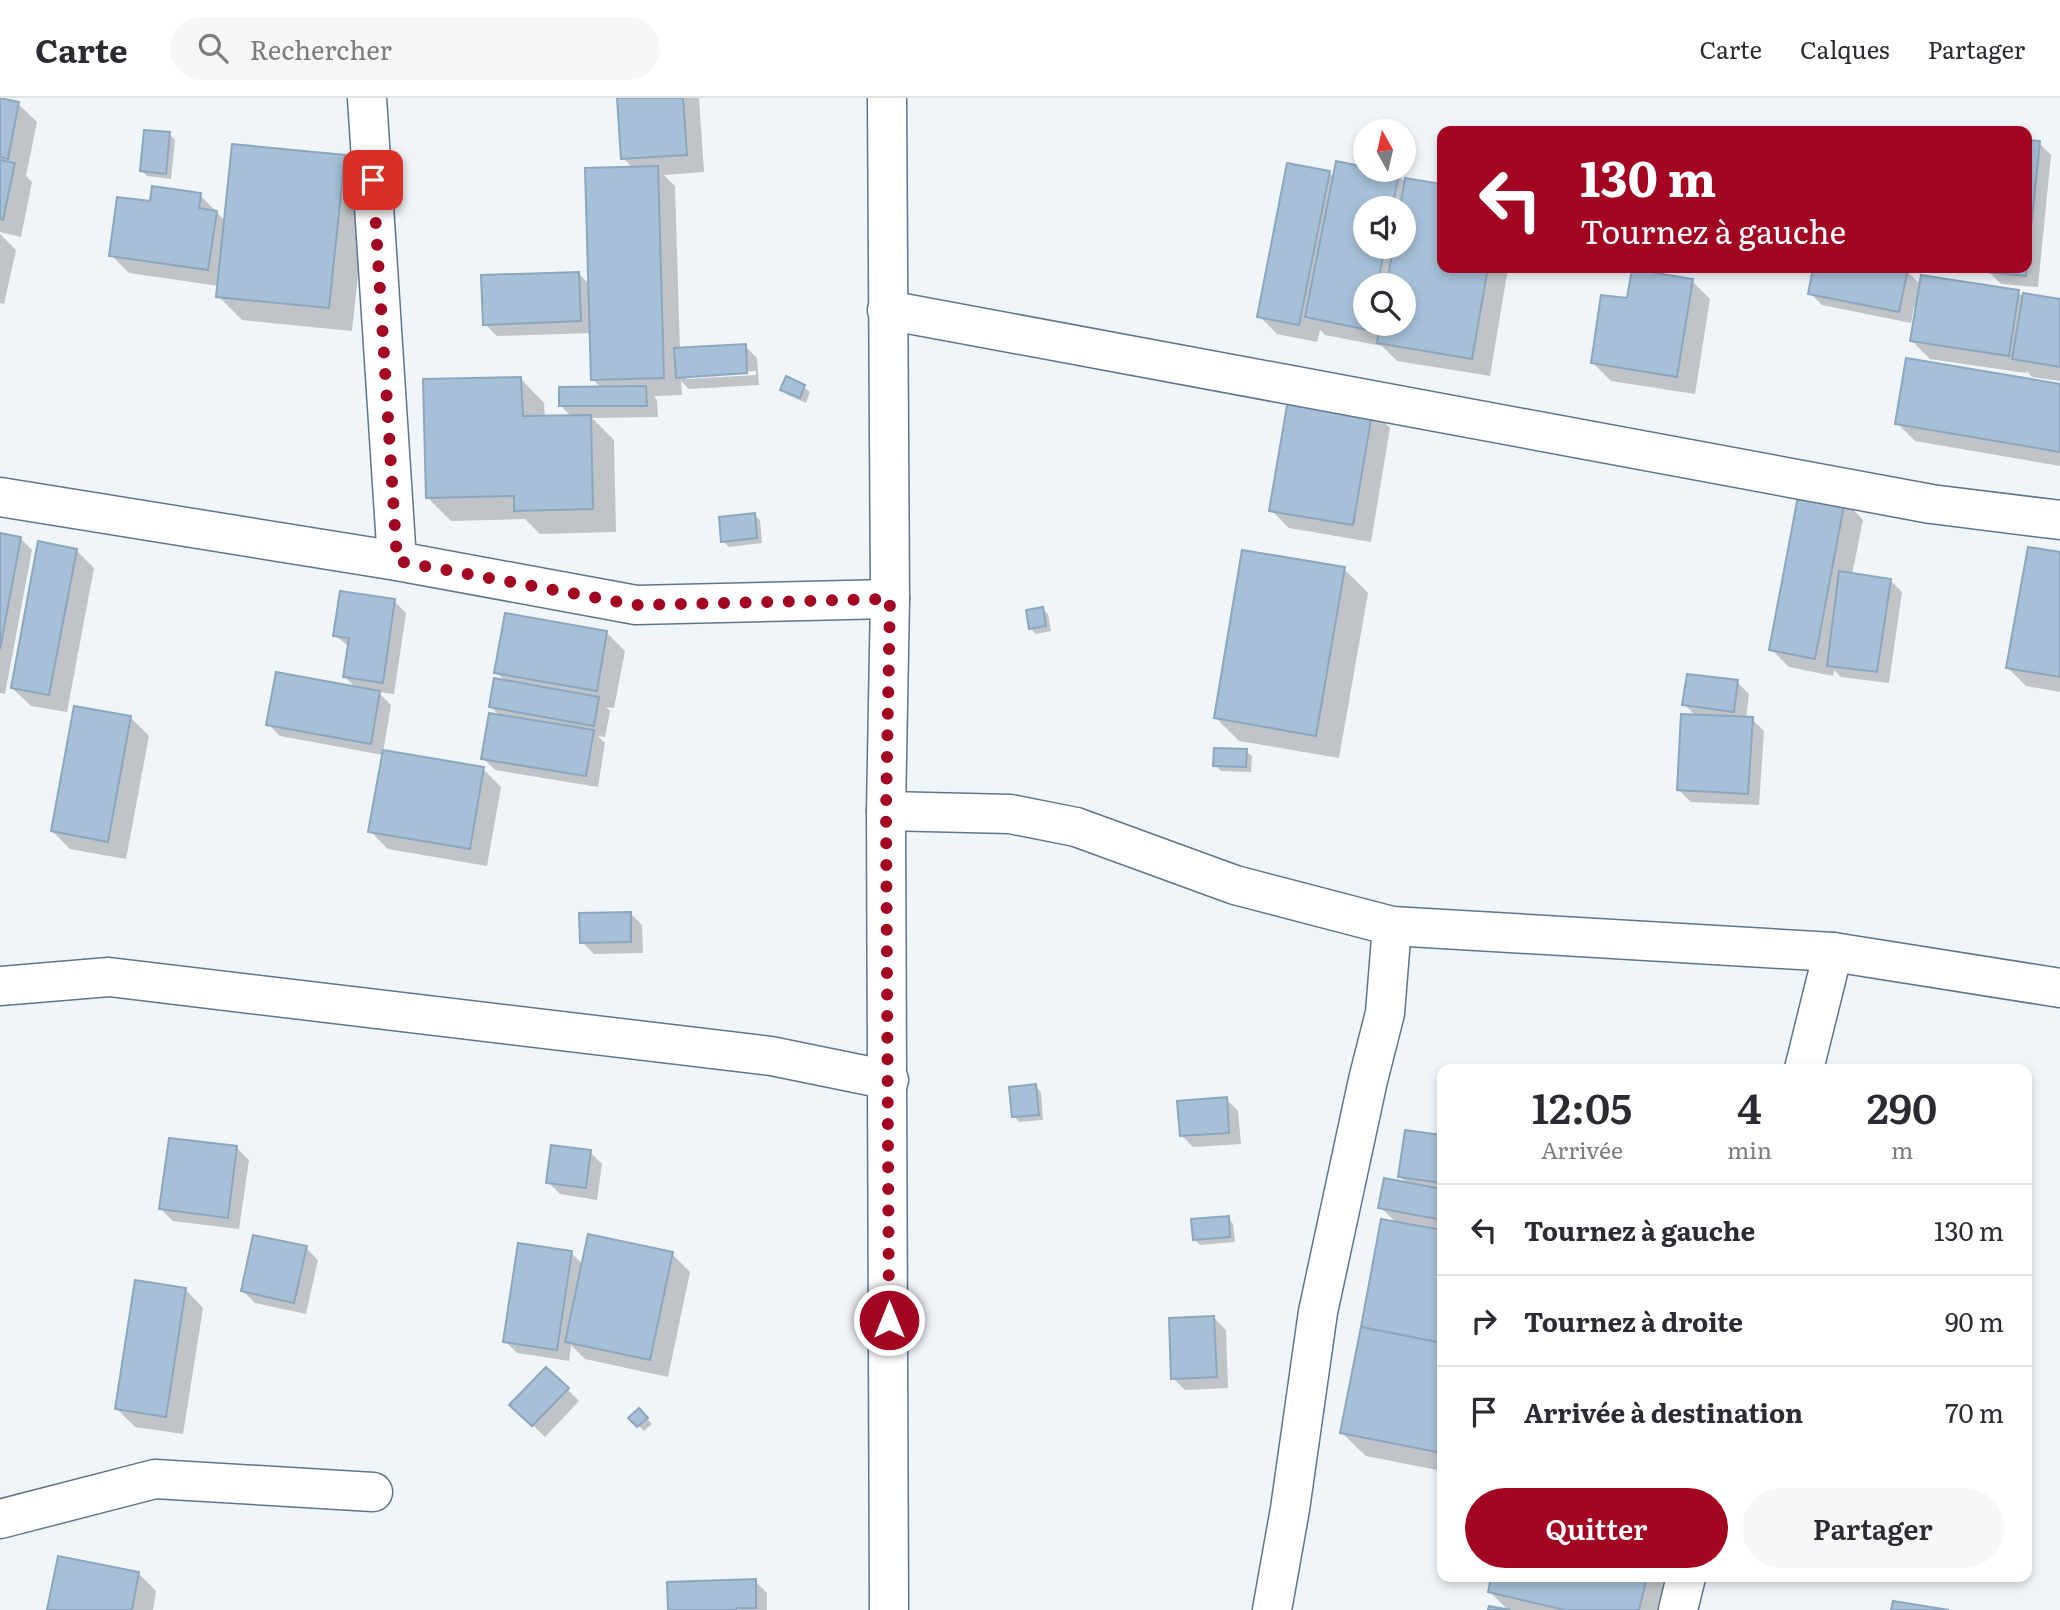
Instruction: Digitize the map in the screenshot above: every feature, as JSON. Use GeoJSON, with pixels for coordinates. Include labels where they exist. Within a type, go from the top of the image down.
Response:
{"type":"FeatureCollection","features":[{"type":"Feature","properties":{"kind":"street"},"geometry":{"type":"LineString","coordinates":[[367,98],[397,561]]}},
{"type":"Feature","properties":{"kind":"street"},"geometry":{"type":"LineString","coordinates":[[887,98],[890,599],[886,811],[889,1610]]}},
{"type":"Feature","properties":{"kind":"street"},"geometry":{"type":"LineString","coordinates":[[887,310],[1931,504],[2060,520]]}},
{"type":"Feature","properties":{"kind":"street"},"geometry":{"type":"LineString","coordinates":[[0,496],[397,561],[636,605],[890,599]]}},
{"type":"Feature","properties":{"kind":"street"},"geometry":{"type":"LineString","coordinates":[[886,811],[1010,814],[1076,827],[1235,886],[1392,926],[1833,952],[2060,988]]}},
{"type":"Feature","properties":{"kind":"street"},"geometry":{"type":"LineString","coordinates":[[1272,1610],[1290,1509],[1318,1312],[1385,1013],[1392,926]]}},
{"type":"Feature","properties":{"kind":"street"},"geometry":{"type":"LineString","coordinates":[[1805,1064],[1833,952]]}},
{"type":"Feature","properties":{"kind":"street"},"geometry":{"type":"LineString","coordinates":[[0,986],[109,977],[771,1056],[889,1080]]}},
{"type":"Feature","properties":{"kind":"street"},"geometry":{"type":"LineString","coordinates":[[0,1519],[155,1479],[373,1492]]}},
{"type":"Feature","properties":{"kind":"street"},"geometry":{"type":"LineString","coordinates":[[1678,1610],[1685,1582]]}},
{"type":"Feature","properties":{"kind":"building"},"geometry":{"type":"Polygon","coordinates":[[[0,98],[19,102],[8,159],[0,157],[0,98]]]}},
{"type":"Feature","properties":{"kind":"building"},"geometry":{"type":"Polygon","coordinates":[[[617,98],[683,98],[687,155],[621,159],[617,98]]]}},
{"type":"Feature","properties":{"kind":"building"},"geometry":{"type":"Polygon","coordinates":[[[144,130],[170,132],[166,174],[140,171],[144,130]]]}},
{"type":"Feature","properties":{"kind":"building"},"geometry":{"type":"Polygon","coordinates":[[[2032,140],[2040,141],[2032,218],[2032,140]]]}},
{"type":"Feature","properties":{"kind":"building"},"geometry":{"type":"Polygon","coordinates":[[[232,144],[345,155],[329,308],[216,297],[232,144]]]}},
{"type":"Feature","properties":{"kind":"building"},"geometry":{"type":"Polygon","coordinates":[[[0,160],[15,163],[3,220],[0,219],[0,160]]]}},
{"type":"Feature","properties":{"kind":"building"},"geometry":{"type":"Polygon","coordinates":[[[1336,161],[1353,165],[1353,182],[1397,182],[1394,196],[1353,196],[1353,259],[1382,259],[1380,273],[1353,273],[1353,327],[1305,317],[1336,161]]]}},
{"type":"Feature","properties":{"kind":"building"},"geometry":{"type":"Polygon","coordinates":[[[1287,163],[1330,171],[1299,325],[1257,317],[1287,163]]]}},
{"type":"Feature","properties":{"kind":"building"},"geometry":{"type":"Polygon","coordinates":[[[658,166],[664,378],[591,380],[585,168],[658,166]]]}},
{"type":"Feature","properties":{"kind":"building"},"geometry":{"type":"Polygon","coordinates":[[[1416,180],[1437,183],[1437,273],[1487,273],[1472,359],[1377,343],[1378,336],[1416,336],[1416,273],[1389,273],[1391,259],[1416,259],[1416,196],[1402,196],[1404,182],[1416,182],[1416,180]]]}},
{"type":"Feature","properties":{"kind":"building"},"geometry":{"type":"Polygon","coordinates":[[[152,186],[201,193],[199,208],[217,211],[208,270],[109,256],[117,197],[150,201],[152,186]]]}},
{"type":"Feature","properties":{"kind":"building"},"geometry":{"type":"Polygon","coordinates":[[[579,272],[581,321],[483,325],[481,275],[579,272]]]}},
{"type":"Feature","properties":{"kind":"building"},"geometry":{"type":"Polygon","coordinates":[[[1631,273],[1656,273],[1693,279],[1677,377],[1591,363],[1601,295],[1627,298],[1631,273]]]}},
{"type":"Feature","properties":{"kind":"building"},"geometry":{"type":"Polygon","coordinates":[[[1812,273],[1907,273],[1899,312],[1808,294],[1812,273]]]}},
{"type":"Feature","properties":{"kind":"building"},"geometry":{"type":"Polygon","coordinates":[[[1997,273],[2026,273],[2026,276],[1997,273]]]}},
{"type":"Feature","properties":{"kind":"building"},"geometry":{"type":"Polygon","coordinates":[[[1921,275],[2019,290],[2009,356],[1910,341],[1921,275]]]}},
{"type":"Feature","properties":{"kind":"building"},"geometry":{"type":"Polygon","coordinates":[[[2023,293],[2060,299],[2060,367],[2012,359],[2023,293]]]}},
{"type":"Feature","properties":{"kind":"building"},"geometry":{"type":"Polygon","coordinates":[[[746,344],[747,373],[676,378],[674,348],[746,344]]]}},
{"type":"Feature","properties":{"kind":"building"},"geometry":{"type":"Polygon","coordinates":[[[1906,358],[2060,384],[2060,452],[1895,424],[1906,358]]]}},
{"type":"Feature","properties":{"kind":"building"},"geometry":{"type":"Polygon","coordinates":[[[786,376],[805,385],[800,398],[780,390],[786,376]]]}},
{"type":"Feature","properties":{"kind":"building"},"geometry":{"type":"Polygon","coordinates":[[[521,377],[523,416],[591,415],[593,509],[514,511],[514,496],[426,498],[423,379],[521,377]]]}},
{"type":"Feature","properties":{"kind":"building"},"geometry":{"type":"Polygon","coordinates":[[[646,386],[647,406],[559,406],[559,387],[646,386]]]}},
{"type":"Feature","properties":{"kind":"building"},"geometry":{"type":"Polygon","coordinates":[[[1289,394],[1373,408],[1353,525],[1269,511],[1289,394]]]}},
{"type":"Feature","properties":{"kind":"building"},"geometry":{"type":"Polygon","coordinates":[[[1799,491],[1845,500],[1815,659],[1769,650],[1799,491]]]}},
{"type":"Feature","properties":{"kind":"building"},"geometry":{"type":"Polygon","coordinates":[[[755,513],[757,538],[721,542],[719,517],[755,513]]]}},
{"type":"Feature","properties":{"kind":"building"},"geometry":{"type":"Polygon","coordinates":[[[0,533],[21,537],[0,649],[0,533]]]}},
{"type":"Feature","properties":{"kind":"building"},"geometry":{"type":"Polygon","coordinates":[[[38,541],[77,549],[49,695],[11,688],[38,541]]]}},
{"type":"Feature","properties":{"kind":"building"},"geometry":{"type":"Polygon","coordinates":[[[2028,547],[2060,552],[2060,677],[2006,668],[2028,547]]]}},
{"type":"Feature","properties":{"kind":"building"},"geometry":{"type":"Polygon","coordinates":[[[1242,550],[1345,567],[1316,736],[1214,718],[1242,550]]]}},
{"type":"Feature","properties":{"kind":"building"},"geometry":{"type":"Polygon","coordinates":[[[1839,571],[1891,579],[1877,672],[1827,666],[1839,571]]]}},
{"type":"Feature","properties":{"kind":"building"},"geometry":{"type":"Polygon","coordinates":[[[340,591],[395,599],[383,683],[343,677],[349,638],[333,636],[340,591]]]}},
{"type":"Feature","properties":{"kind":"building"},"geometry":{"type":"Polygon","coordinates":[[[1043,607],[1046,626],[1029,629],[1026,610],[1043,607]]]}},
{"type":"Feature","properties":{"kind":"building"},"geometry":{"type":"Polygon","coordinates":[[[505,613],[607,631],[597,691],[494,673],[505,613]]]}},
{"type":"Feature","properties":{"kind":"building"},"geometry":{"type":"Polygon","coordinates":[[[276,672],[380,691],[371,744],[266,725],[276,672]]]}},
{"type":"Feature","properties":{"kind":"building"},"geometry":{"type":"Polygon","coordinates":[[[1687,674],[1738,680],[1734,712],[1682,705],[1687,674]]]}},
{"type":"Feature","properties":{"kind":"building"},"geometry":{"type":"Polygon","coordinates":[[[494,678],[599,697],[594,726],[489,707],[494,678]]]}},
{"type":"Feature","properties":{"kind":"building"},"geometry":{"type":"Polygon","coordinates":[[[74,706],[131,716],[108,842],[51,831],[74,706]]]}},
{"type":"Feature","properties":{"kind":"building"},"geometry":{"type":"Polygon","coordinates":[[[489,713],[594,730],[586,776],[481,759],[489,713]]]}},
{"type":"Feature","properties":{"kind":"building"},"geometry":{"type":"Polygon","coordinates":[[[1681,714],[1753,717],[1748,794],[1677,790],[1681,714]]]}},
{"type":"Feature","properties":{"kind":"building"},"geometry":{"type":"Polygon","coordinates":[[[1214,748],[1247,749],[1246,767],[1213,766],[1214,748]]]}},
{"type":"Feature","properties":{"kind":"building"},"geometry":{"type":"Polygon","coordinates":[[[383,750],[484,767],[470,849],[368,832],[383,750]]]}},
{"type":"Feature","properties":{"kind":"building"},"geometry":{"type":"Polygon","coordinates":[[[631,912],[631,942],[580,943],[579,913],[631,912]]]}},
{"type":"Feature","properties":{"kind":"building"},"geometry":{"type":"Polygon","coordinates":[[[1036,1084],[1039,1115],[1012,1117],[1009,1087],[1036,1084]]]}},
{"type":"Feature","properties":{"kind":"building"},"geometry":{"type":"Polygon","coordinates":[[[1227,1097],[1229,1133],[1180,1136],[1177,1101],[1227,1097]]]}},
{"type":"Feature","properties":{"kind":"building"},"geometry":{"type":"Polygon","coordinates":[[[1405,1130],[1437,1134],[1437,1182],[1398,1177],[1405,1130]]]}},
{"type":"Feature","properties":{"kind":"building"},"geometry":{"type":"Polygon","coordinates":[[[169,1138],[237,1146],[228,1218],[159,1209],[169,1138]]]}},
{"type":"Feature","properties":{"kind":"building"},"geometry":{"type":"Polygon","coordinates":[[[551,1145],[591,1150],[586,1188],[546,1183],[551,1145]]]}},
{"type":"Feature","properties":{"kind":"building"},"geometry":{"type":"Polygon","coordinates":[[[1384,1178],[1437,1188],[1437,1219],[1378,1208],[1384,1178]]]}},
{"type":"Feature","properties":{"kind":"building"},"geometry":{"type":"Polygon","coordinates":[[[1229,1216],[1230,1237],[1193,1240],[1191,1219],[1229,1216]]]}},
{"type":"Feature","properties":{"kind":"building"},"geometry":{"type":"Polygon","coordinates":[[[1381,1219],[1437,1229],[1437,1342],[1361,1327],[1381,1219]]]}},
{"type":"Feature","properties":{"kind":"building"},"geometry":{"type":"Polygon","coordinates":[[[588,1234],[673,1252],[650,1360],[565,1342],[588,1234]]]}},
{"type":"Feature","properties":{"kind":"building"},"geometry":{"type":"Polygon","coordinates":[[[253,1235],[307,1246],[294,1303],[241,1291],[253,1235]]]}},
{"type":"Feature","properties":{"kind":"building"},"geometry":{"type":"Polygon","coordinates":[[[518,1243],[572,1251],[557,1350],[503,1342],[518,1243]]]}},
{"type":"Feature","properties":{"kind":"building"},"geometry":{"type":"Polygon","coordinates":[[[135,1280],[186,1288],[166,1417],[115,1409],[135,1280]]]}},
{"type":"Feature","properties":{"kind":"building"},"geometry":{"type":"Polygon","coordinates":[[[1214,1316],[1217,1377],[1171,1379],[1169,1318],[1214,1316]]]}},
{"type":"Feature","properties":{"kind":"building"},"geometry":{"type":"Polygon","coordinates":[[[1361,1327],[1437,1342],[1437,1452],[1340,1433],[1361,1327]]]}},
{"type":"Feature","properties":{"kind":"building"},"geometry":{"type":"Polygon","coordinates":[[[546,1367],[569,1388],[532,1426],[509,1405],[546,1367]]]}},
{"type":"Feature","properties":{"kind":"building"},"geometry":{"type":"Polygon","coordinates":[[[639,1408],[648,1418],[637,1427],[628,1418],[639,1408]]]}},
{"type":"Feature","properties":{"kind":"building"},"geometry":{"type":"Polygon","coordinates":[[[58,1556],[139,1572],[132,1610],[47,1610],[58,1556]]]}},
{"type":"Feature","properties":{"kind":"building"},"geometry":{"type":"Polygon","coordinates":[[[756,1579],[756,1608],[668,1610],[667,1582],[756,1579]]]}},
{"type":"Feature","properties":{"kind":"building"},"geometry":{"type":"Polygon","coordinates":[[[1490,1582],[1646,1582],[1639,1610],[1565,1610],[1488,1592],[1490,1582]]]}},
{"type":"Feature","properties":{"kind":"building"},"geometry":{"type":"Polygon","coordinates":[[[1893,1601],[1949,1610],[1891,1610],[1893,1601]]]}},
{"type":"Feature","properties":{"kind":"building"},"geometry":{"type":"Polygon","coordinates":[[[1489,1606],[1511,1610],[1488,1610],[1489,1606]]]}},
{"type":"Feature","properties":{"kind":"route"},"geometry":{"type":"LineString","coordinates":[[373,180],[397,561],[636,605],[890,599],[886,811],[889,1320]]}}]}
